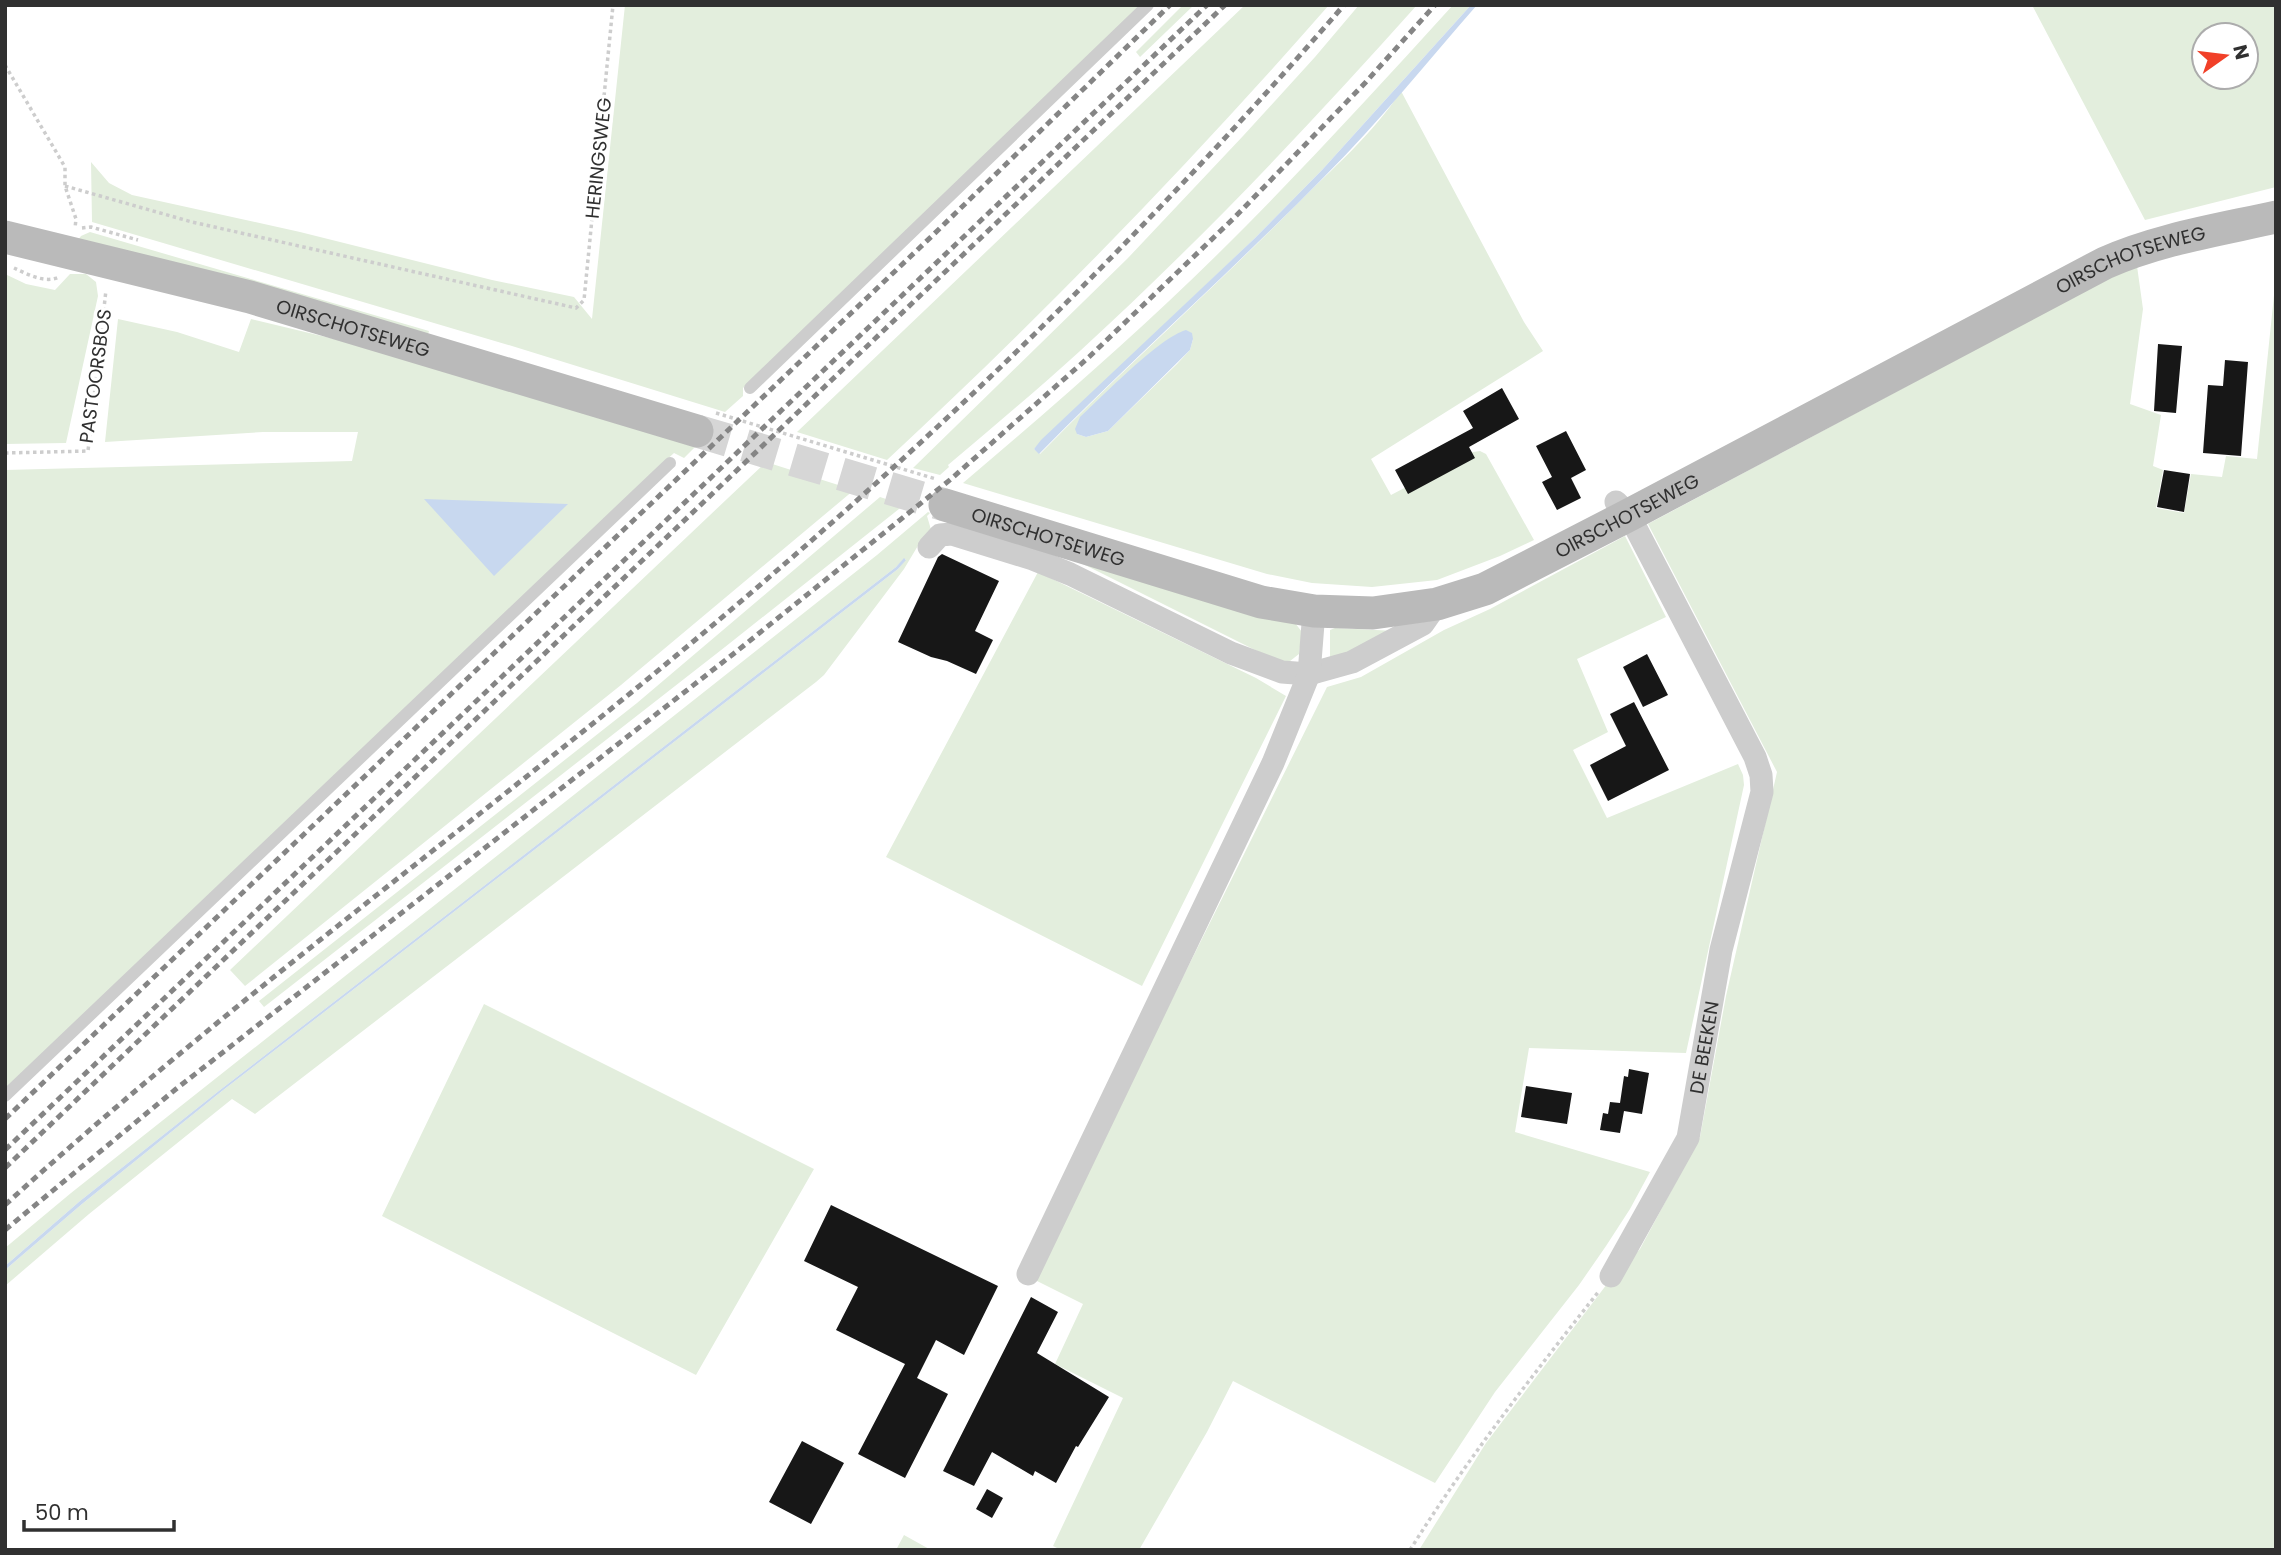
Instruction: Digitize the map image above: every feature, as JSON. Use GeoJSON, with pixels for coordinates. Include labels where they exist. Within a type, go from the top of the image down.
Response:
{"type":"FeatureCollection","features":[{"type":"Feature","properties":{"kind":"street","name":"OIRSCHOTSEWEG"},"geometry":{"type":"LineString","coordinates":[[943,493],[1261,601],[1314,611],[1373,613],[1437,604],[1485,589],[1623,509],[2105,263],[2160,243],[2276,217]]}},
{"type":"Feature","properties":{"kind":"street","name":"OIRSCHOTSEWEG"},"geometry":{"type":"LineString","coordinates":[[5,237],[250,297],[704,421]]}},
{"type":"Feature","properties":{"kind":"street","name":"DE BEEKEN"},"geometry":{"type":"LineString","coordinates":[[1611,1276],[1688,1138],[1721,950],[1762,792],[1761,775],[1755,757],[1623,509]]}},
{"type":"Feature","properties":{"kind":"street"},"geometry":{"type":"LineString","coordinates":[[929,547],[935,539],[946,534],[958,535],[1009,551],[1070,574],[1247,660],[1282,672],[1308,674],[1352,662],[1423,624],[1437,604]]}},
{"type":"Feature","properties":{"kind":"street"},"geometry":{"type":"LineString","coordinates":[[1028,1274],[1273,763],[1308,674],[1314,611]]}},
{"type":"Feature","properties":{"kind":"lane"},"geometry":{"type":"LineString","coordinates":[[750,388],[1148,5]]}},
{"type":"Feature","properties":{"kind":"lane"},"geometry":{"type":"LineString","coordinates":[[5,1096],[670,463]]}},
{"type":"Feature","properties":{"kind":"path","name":"HERINGSWEG"},"geometry":{"type":"LineString","coordinates":[[65,186],[192,222],[576,308],[584,300],[613,5]]}},
{"type":"Feature","properties":{"kind":"path"},"geometry":{"type":"LineString","coordinates":[[5,65],[65,167],[65,186],[76,219],[74,233],[83,227],[91,227],[147,243]]}},
{"type":"Feature","properties":{"kind":"path","name":"PASTOORSBOS"},"geometry":{"type":"LineString","coordinates":[[5,453],[88,451],[109,263]]}},
{"type":"Feature","properties":{"kind":"path"},"geometry":{"type":"LineString","coordinates":[[704,421],[943,493]]}},
{"type":"Feature","properties":{"kind":"path"},"geometry":{"type":"LineString","coordinates":[[1410,1550],[1446,1494],[1521,1391],[1611,1276]]}},
{"type":"Feature","properties":{"kind":"green space"},"geometry":{"type":"Polygon","coordinates":[[[625,5],[1144,5],[743,388],[743,396],[725,412],[92,222],[91,162],[109,183],[132,195],[574,297],[592,319],[625,5]]]}},
{"type":"Feature","properties":{"kind":"green space"},"geometry":{"type":"Polygon","coordinates":[[[1183,5],[1194,5],[1140,57],[1136,52],[1183,5]]]}},
{"type":"Feature","properties":{"kind":"green space"},"geometry":{"type":"Polygon","coordinates":[[[1245,5],[1329,5],[1223,123],[1114,238],[1002,351],[887,460],[797,432],[1245,5]]]}},
{"type":"Feature","properties":{"kind":"green space"},"geometry":{"type":"Polygon","coordinates":[[[1359,5],[1417,5],[1253,182],[1168,268],[1080,351],[948,465],[940,475],[913,468],[1128,258],[1243,136],[1359,5]]]}},
{"type":"Feature","properties":{"kind":"green space"},"geometry":{"type":"Polygon","coordinates":[[[1453,5],[1471,5],[1322,170],[1255,238],[1034,449],[1040,454],[1264,237],[1365,136],[1401,91],[1524,322],[1543,351],[1371,459],[1391,495],[1473,452],[1480,451],[1486,454],[1534,540],[1437,580],[1372,587],[1312,583],[1267,574],[963,483],[1107,358],[1212,260],[1351,117],[1453,5]],[[1193,339],[1077,434],[1086,437],[1108,431],[1190,350],[1193,339]]]}},
{"type":"Feature","properties":{"kind":"green space"},"geometry":{"type":"Polygon","coordinates":[[[2032,5],[2276,5],[2276,187],[2145,220],[2032,5]]]}},
{"type":"Feature","properties":{"kind":"green space"},"geometry":{"type":"Polygon","coordinates":[[[90,232],[429,331],[427,338],[78,240],[90,232]]]}},
{"type":"Feature","properties":{"kind":"green space"},"geometry":{"type":"Polygon","coordinates":[[[2137,266],[2143,309],[2130,404],[2161,415],[2153,466],[2163,470],[2156,508],[2184,513],[2191,474],[2222,477],[2226,456],[2257,459],[2276,276],[2276,1550],[1419,1550],[1486,1443],[1607,1284],[1640,1249],[1700,1137],[1726,996],[1777,772],[1648,524],[2115,275],[2137,266]]]}},
{"type":"Feature","properties":{"kind":"green space"},"geometry":{"type":"Polygon","coordinates":[[[5,274],[26,284],[55,290],[70,274],[86,274],[96,282],[98,296],[66,443],[5,444],[5,274]]]}},
{"type":"Feature","properties":{"kind":"green space"},"geometry":{"type":"Polygon","coordinates":[[[118,319],[177,332],[239,352],[251,319],[422,360],[699,443],[684,458],[674,453],[649,476],[5,1091],[5,470],[352,461],[358,432],[263,432],[105,442],[118,319]]]}},
{"type":"Feature","properties":{"kind":"green space"},"geometry":{"type":"Polygon","coordinates":[[[766,462],[854,490],[621,685],[245,986],[230,970],[766,462]]]}},
{"type":"Feature","properties":{"kind":"green space"},"geometry":{"type":"Polygon","coordinates":[[[880,497],[904,505],[264,1007],[259,1001],[637,703],[880,497]]]}},
{"type":"Feature","properties":{"kind":"green space"},"geometry":{"type":"Polygon","coordinates":[[[928,512],[932,533],[922,539],[904,569],[816,682],[255,1114],[232,1099],[89,1214],[5,1286],[5,1270],[222,1091],[898,569],[906,559],[220,1090],[80,1201],[5,1266],[5,1248],[928,512]]]}},
{"type":"Feature","properties":{"kind":"green space"},"geometry":{"type":"Polygon","coordinates":[[[1625,536],[1666,617],[1577,659],[1608,732],[1573,750],[1607,818],[1738,764],[1744,785],[1686,1053],[1529,1048],[1515,1132],[1650,1172],[1630,1209],[1579,1285],[1495,1392],[1435,1483],[1233,1381],[1139,1550],[1061,1550],[1053,1546],[1123,1398],[1055,1364],[1083,1304],[1033,1279],[1327,687],[1361,677],[1444,630],[1490,609],[1625,536]]]}},
{"type":"Feature","properties":{"kind":"green space"},"geometry":{"type":"Polygon","coordinates":[[[1083,564],[1292,619],[1302,632],[1299,654],[1285,665],[1083,564]]]}},
{"type":"Feature","properties":{"kind":"green space"},"geometry":{"type":"Polygon","coordinates":[[[1038,572],[1256,678],[1286,696],[1142,986],[886,857],[1038,572]]]}},
{"type":"Feature","properties":{"kind":"green space"},"geometry":{"type":"Polygon","coordinates":[[[1330,630],[1396,631],[1330,662],[1330,630]]]}},
{"type":"Feature","properties":{"kind":"green space"},"geometry":{"type":"Polygon","coordinates":[[[484,1004],[814,1169],[696,1375],[382,1216],[484,1004]]]}},
{"type":"Feature","properties":{"kind":"green space"},"geometry":{"type":"Polygon","coordinates":[[[904,1535],[931,1550],[896,1550],[904,1535]]]}},
{"type":"Feature","properties":{"kind":"water"},"geometry":{"type":"Polygon","coordinates":[[[1471,5],[1477,5],[1345,155],[1039,454],[1034,449],[1041,440],[1255,238],[1322,170],[1471,5]]]}},
{"type":"Feature","properties":{"kind":"water"},"geometry":{"type":"Polygon","coordinates":[[[1186,330],[1192,333],[1190,350],[1108,431],[1086,437],[1077,434],[1075,429],[1080,417],[1147,355],[1186,330]]]}},
{"type":"Feature","properties":{"kind":"water"},"geometry":{"type":"Polygon","coordinates":[[[424,499],[568,504],[494,576],[424,499]]]}},
{"type":"Feature","properties":{"kind":"water"},"geometry":{"type":"Polygon","coordinates":[[[904,558],[906,560],[898,569],[222,1091],[5,1270],[5,1266],[80,1201],[220,1090],[896,567],[904,558]]]}},
{"type":"Feature","properties":{"kind":"building"},"geometry":{"type":"Polygon","coordinates":[[[2158,344],[2182,346],[2176,413],[2154,411],[2158,344]]]}},
{"type":"Feature","properties":{"kind":"building"},"geometry":{"type":"Polygon","coordinates":[[[2225,360],[2248,362],[2241,456],[2203,453],[2208,385],[2223,386],[2225,360]]]}},
{"type":"Feature","properties":{"kind":"building"},"geometry":{"type":"Polygon","coordinates":[[[1502,388],[1519,419],[1469,447],[1475,458],[1408,494],[1395,470],[1473,428],[1463,411],[1502,388]]]}},
{"type":"Feature","properties":{"kind":"building"},"geometry":{"type":"Polygon","coordinates":[[[1566,431],[1586,470],[1571,478],[1581,498],[1557,510],[1542,482],[1552,477],[1536,446],[1566,431]]]}},
{"type":"Feature","properties":{"kind":"building"},"geometry":{"type":"Polygon","coordinates":[[[2164,470],[2190,474],[2184,512],[2157,507],[2164,470]]]}},
{"type":"Feature","properties":{"kind":"building"},"geometry":{"type":"Polygon","coordinates":[[[942,554],[999,581],[975,631],[993,640],[976,674],[898,642],[938,557],[942,554]]]}},
{"type":"Feature","properties":{"kind":"building"},"geometry":{"type":"Polygon","coordinates":[[[1647,654],[1668,695],[1643,707],[1623,667],[1647,654]]]}},
{"type":"Feature","properties":{"kind":"building"},"geometry":{"type":"Polygon","coordinates":[[[1634,702],[1669,770],[1608,801],[1590,765],[1626,746],[1610,714],[1634,702]]]}},
{"type":"Feature","properties":{"kind":"building"},"geometry":{"type":"Polygon","coordinates":[[[1629,1069],[1649,1073],[1642,1114],[1624,1111],[1620,1133],[1600,1130],[1603,1113],[1608,1114],[1610,1102],[1620,1103],[1624,1076],[1628,1077],[1629,1069]]]}},
{"type":"Feature","properties":{"kind":"building"},"geometry":{"type":"Polygon","coordinates":[[[1526,1086],[1572,1093],[1567,1124],[1521,1117],[1526,1086]]]}},
{"type":"Feature","properties":{"kind":"building"},"geometry":{"type":"Polygon","coordinates":[[[831,1205],[998,1286],[964,1355],[936,1340],[917,1378],[948,1394],[905,1478],[858,1454],[905,1364],[836,1330],[858,1287],[804,1261],[831,1205]]]}},
{"type":"Feature","properties":{"kind":"building"},"geometry":{"type":"Polygon","coordinates":[[[1031,1297],[1058,1312],[1037,1353],[1109,1397],[1078,1447],[1076,1446],[1056,1483],[1035,1471],[1033,1476],[992,1452],[974,1486],[943,1471],[1031,1297]]]}},
{"type":"Feature","properties":{"kind":"building"},"geometry":{"type":"Polygon","coordinates":[[[802,1441],[844,1463],[811,1524],[769,1502],[802,1441]]]}},
{"type":"Feature","properties":{"kind":"building"},"geometry":{"type":"Polygon","coordinates":[[[987,1489],[1003,1498],[992,1518],[976,1509],[987,1489]]]}},
{"type":"Feature","properties":{"kind":"tunnel"},"geometry":{"type":"LineString","coordinates":[[697,431],[945,505]]}},
{"type":"Feature","properties":{"kind":"railway"},"geometry":{"type":"LineString","coordinates":[[5,1119],[933,235],[1170,5]]}},
{"type":"Feature","properties":{"kind":"railway"},"geometry":{"type":"LineString","coordinates":[[5,1150],[1207,5]]}},
{"type":"Feature","properties":{"kind":"railway"},"geometry":{"type":"LineString","coordinates":[[5,1168],[1225,5]]}},
{"type":"Feature","properties":{"kind":"railway"},"geometry":{"type":"LineString","coordinates":[[5,1205],[98,1122],[194,1042],[583,732],[850,507],[1070,300],[1209,155],[1344,5]]}},
{"type":"Feature","properties":{"kind":"railway"},"geometry":{"type":"LineString","coordinates":[[5,1230],[176,1089],[732,655],[951,479],[1089,357],[1234,218],[1365,83],[1435,5]]}}]}
